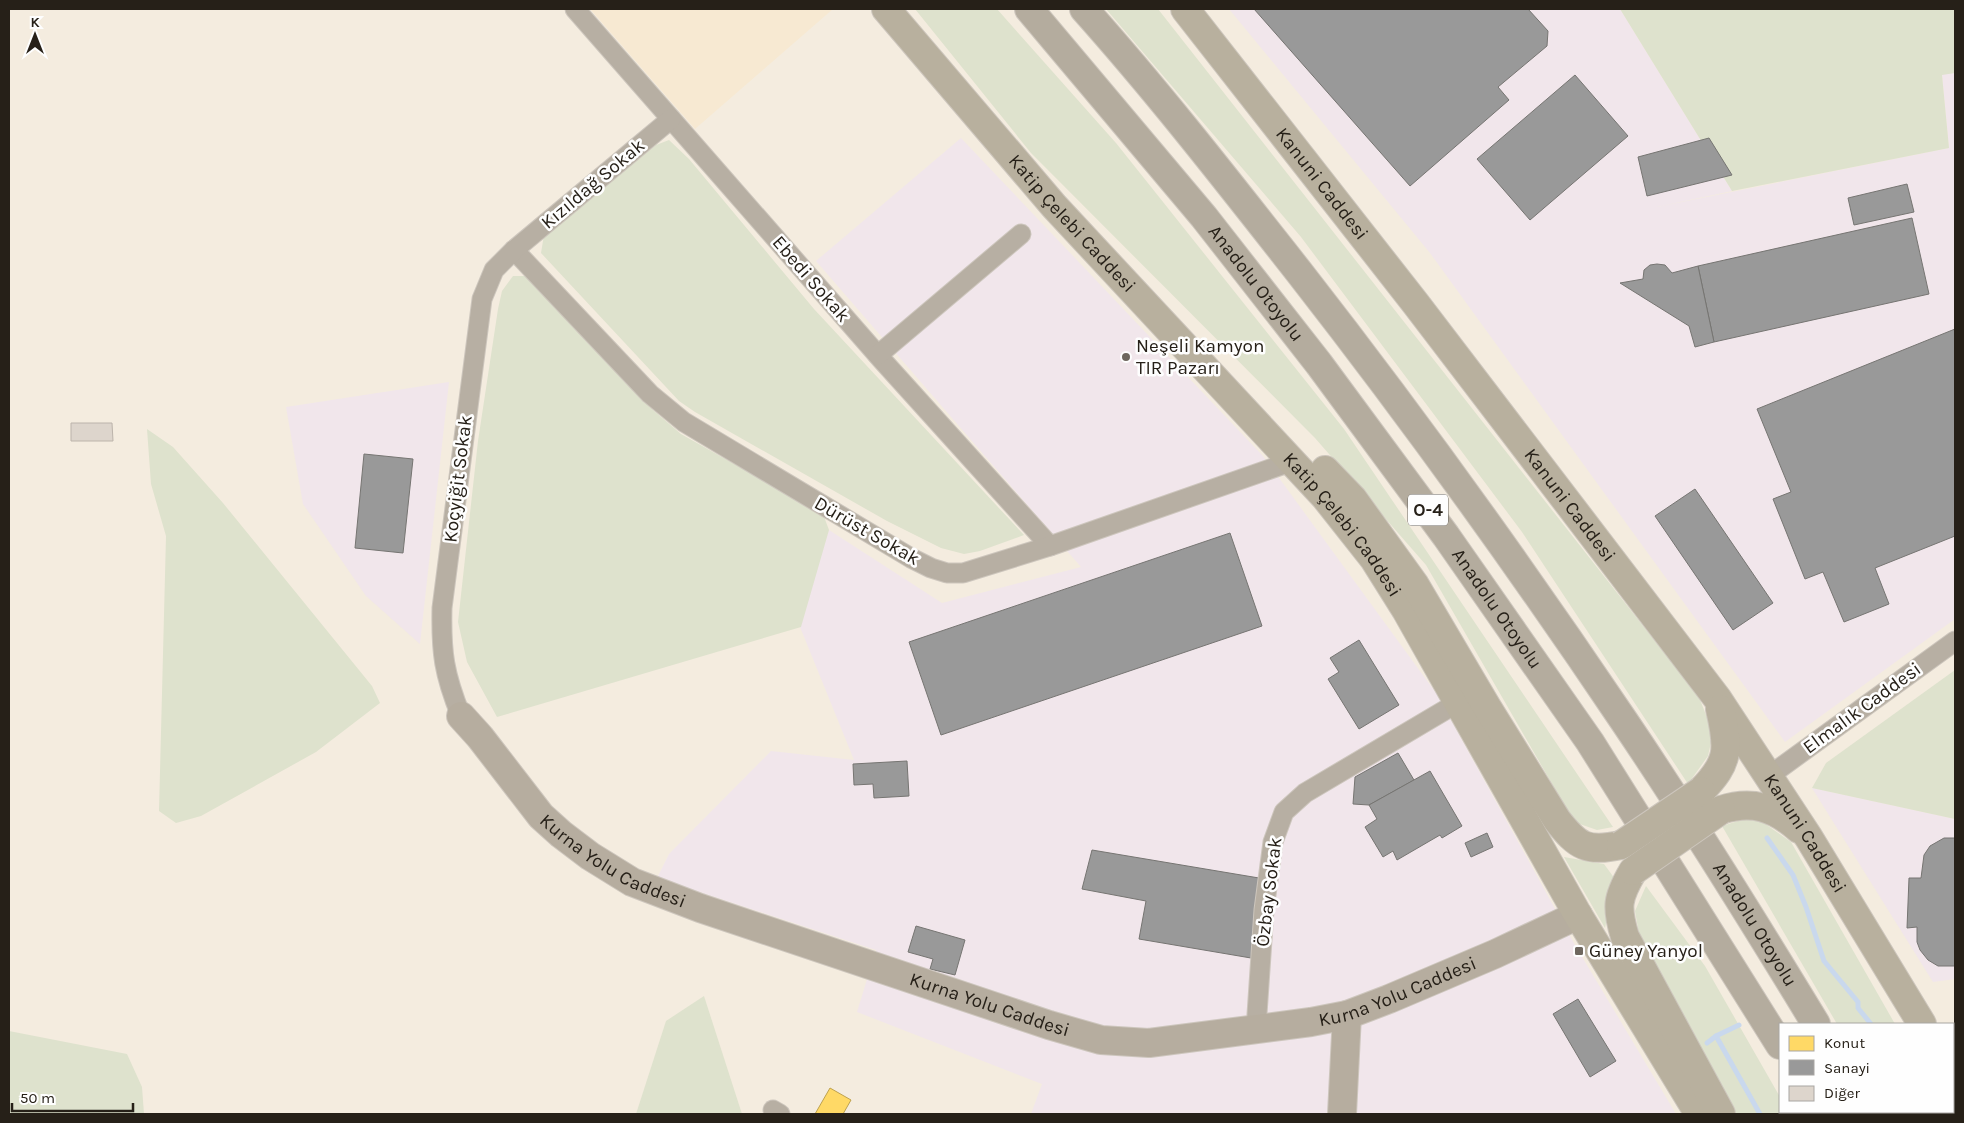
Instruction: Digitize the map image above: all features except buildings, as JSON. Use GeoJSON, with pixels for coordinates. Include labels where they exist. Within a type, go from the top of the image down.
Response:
{"type":"FeatureCollection","features":[{"type":"Feature","properties":{"kind":"highway","name":"Anadolu Otoyolu"},"geometry":{"type":"LineString","coordinates":[[1029,9],[1204,217],[1319,364],[1446,536],[1590,742],[1779,1044]]}},
{"type":"Feature","properties":{"kind":"highway","name":"Anadolu Otoyolu"},"geometry":{"type":"LineString","coordinates":[[1084,9],[1240,197],[1345,331],[1494,532],[1625,722],[1731,885],[1815,1023]]}},
{"type":"Feature","properties":{"kind":"main road","name":"Katip Çelebi Caddesi"},"geometry":{"type":"LineString","coordinates":[[886,9],[1054,206],[1293,461],[1336,509],[1374,558],[1406,610],[1578,915],[1699,1114]]}},
{"type":"Feature","properties":{"kind":"main road","name":"Kanuni Caddesi"},"geometry":{"type":"LineString","coordinates":[[1185,9],[1416,304],[1717,698],[1810,838],[1921,1023]]}},
{"type":"Feature","properties":{"kind":"main road"},"geometry":{"type":"LineString","coordinates":[[1054,206],[1264,405],[1353,499],[1415,585],[1487,707],[1569,836],[1582,845],[1602,849],[1621,845],[1700,791],[1723,765],[1726,747],[1725,729],[1717,698]]}},
{"type":"Feature","properties":{"kind":"main road"},"geometry":{"type":"LineString","coordinates":[[1721,1114],[1625,937],[1620,919],[1619,903],[1622,889],[1633,871],[1721,810],[1737,805],[1755,805],[1774,812],[1792,823],[1810,838]]}},
{"type":"Feature","properties":{"kind":"street","name":"Ebedi Sokak"},"geometry":{"type":"LineString","coordinates":[[575,9],[878,355],[1050,546]]}},
{"type":"Feature","properties":{"kind":"street","name":"Kızıldağ Sokak"},"geometry":{"type":"LineString","coordinates":[[514,250],[671,119]]}},
{"type":"Feature","properties":{"kind":"street"},"geometry":{"type":"LineString","coordinates":[[878,355],[1022,234]]}},
{"type":"Feature","properties":{"kind":"street","name":"Dürüst Sokak"},"geometry":{"type":"LineString","coordinates":[[514,250],[650,394],[672,412],[700,432],[911,558],[931,568],[947,572],[963,572],[1050,546],[1293,461]]}},
{"type":"Feature","properties":{"kind":"street","name":"Koçyiğit Sokak"},"geometry":{"type":"LineString","coordinates":[[461,716],[446,673],[442,655],[442,608],[482,299],[494,270],[514,250]]}},
{"type":"Feature","properties":{"kind":"street","name":"Elmalık Caddesi"},"geometry":{"type":"LineString","coordinates":[[1770,776],[1955,640]]}},
{"type":"Feature","properties":{"kind":"street","name":"Özbay Sokak"},"geometry":{"type":"LineString","coordinates":[[1256,1029],[1264,910],[1270,858],[1276,831],[1284,812],[1305,793],[1457,703]]}},
{"type":"Feature","properties":{"kind":"street","name":"Kurna Yolu Caddesi"},"geometry":{"type":"LineString","coordinates":[[461,716],[480,737],[541,816],[561,834],[610,869],[632,882],[665,896],[1049,1025],[1101,1040],[1150,1043],[1347,1015],[1495,954],[1578,915]]}},
{"type":"Feature","properties":{"kind":"street"},"geometry":{"type":"LineString","coordinates":[[1342,1114],[1347,1015]]}},
{"type":"Feature","properties":{"kind":"shaded area"},"geometry":{"type":"Polygon","coordinates":[[[590,9],[833,9],[695,129],[590,9]]]}},
{"type":"Feature","properties":{"kind":"shaded area"},"geometry":{"type":"Polygon","coordinates":[[[1229,9],[1620,9],[1732,191],[1657,207],[1949,148],[1942,74],[1955,73],[1955,619],[1785,742],[1430,253],[1229,9]]]}},
{"type":"Feature","properties":{"kind":"shaded area"},"geometry":{"type":"Polygon","coordinates":[[[961,138],[1263,456],[1436,693],[1575,945],[1676,1114],[1031,1114],[1042,1084],[857,1012],[876,950],[657,878],[669,854],[771,751],[854,760],[798,622],[829,530],[942,603],[1081,567],[816,261],[961,138]]]}},
{"type":"Feature","properties":{"kind":"shaded area"},"geometry":{"type":"Polygon","coordinates":[[[449,382],[420,644],[366,596],[303,504],[286,407],[449,382]]]}},
{"type":"Feature","properties":{"kind":"shaded area"},"geometry":{"type":"Polygon","coordinates":[[[1812,788],[1955,819],[1955,979],[1933,982],[1812,788]]]}},
{"type":"Feature","properties":{"kind":"green space"},"geometry":{"type":"Polygon","coordinates":[[[915,9],[997,9],[1116,143],[1344,429],[1613,827],[1597,830],[1574,822],[1426,565],[1315,438],[1031,153],[915,9]]]}},
{"type":"Feature","properties":{"kind":"green space"},"geometry":{"type":"Polygon","coordinates":[[[1106,9],[1158,9],[1699,697],[1713,733],[1708,756],[1688,784],[1522,532],[1301,237],[1106,9]]]}},
{"type":"Feature","properties":{"kind":"green space"},"geometry":{"type":"Polygon","coordinates":[[[1620,9],[1955,9],[1955,73],[1942,75],[1949,148],[1732,191],[1620,9]]]}},
{"type":"Feature","properties":{"kind":"green space"},"geometry":{"type":"Polygon","coordinates":[[[669,140],[689,159],[814,309],[1024,535],[980,551],[964,554],[941,548],[887,521],[695,412],[679,401],[541,253],[544,235],[656,145],[669,140]]]}},
{"type":"Feature","properties":{"kind":"green space"},"geometry":{"type":"Polygon","coordinates":[[[513,276],[525,276],[653,410],[681,434],[823,514],[829,530],[801,627],[497,717],[467,662],[458,622],[478,441],[498,309],[502,291],[513,276]]]}},
{"type":"Feature","properties":{"kind":"green space"},"geometry":{"type":"Polygon","coordinates":[[[147,429],[173,447],[223,503],[372,686],[380,703],[316,752],[201,816],[176,823],[159,811],[166,536],[151,484],[147,429]]]}},
{"type":"Feature","properties":{"kind":"green space"},"geometry":{"type":"Polygon","coordinates":[[[1955,670],[1955,819],[1812,788],[1826,763],[1955,670]]]}},
{"type":"Feature","properties":{"kind":"green space"},"geometry":{"type":"Polygon","coordinates":[[[1754,816],[1791,842],[1894,1023],[1836,1023],[1722,826],[1754,816]]]}},
{"type":"Feature","properties":{"kind":"green space"},"geometry":{"type":"Polygon","coordinates":[[[1564,857],[1604,864],[1615,879],[1605,928],[1564,857]]]}},
{"type":"Feature","properties":{"kind":"green space"},"geometry":{"type":"Polygon","coordinates":[[[1646,886],[1705,966],[1779,1095],[1779,1113],[1790,1114],[1736,1114],[1640,940],[1635,911],[1646,886]]]}},
{"type":"Feature","properties":{"kind":"green space"},"geometry":{"type":"Polygon","coordinates":[[[704,996],[742,1114],[636,1114],[666,1021],[704,996]]]}},
{"type":"Feature","properties":{"kind":"green space"},"geometry":{"type":"Polygon","coordinates":[[[9,1031],[127,1054],[142,1087],[144,1114],[9,1114],[9,1031]]]}},
{"type":"Feature","properties":{"kind":"waterway"},"geometry":{"type":"LineString","coordinates":[[1767,838],[1793,875],[1824,961],[1858,1002],[1858,1008],[1870,1023]]}},
{"type":"Feature","properties":{"kind":"waterway"},"geometry":{"type":"LineString","coordinates":[[1707,1043],[1716,1036],[1739,1025]]}},
{"type":"Feature","properties":{"kind":"waterway"},"geometry":{"type":"LineString","coordinates":[[1716,1036],[1760,1114]]}},
{"type":"Feature","properties":{"kind":"place","name":"Neşeli Kamyon TIR Pazarı"},"geometry":{"type":"Point","coordinates":[1126,357]}},
{"type":"Feature","properties":{"kind":"place","name":"Güney Yanyol"},"geometry":{"type":"Point","coordinates":[1579,951]}}]}
